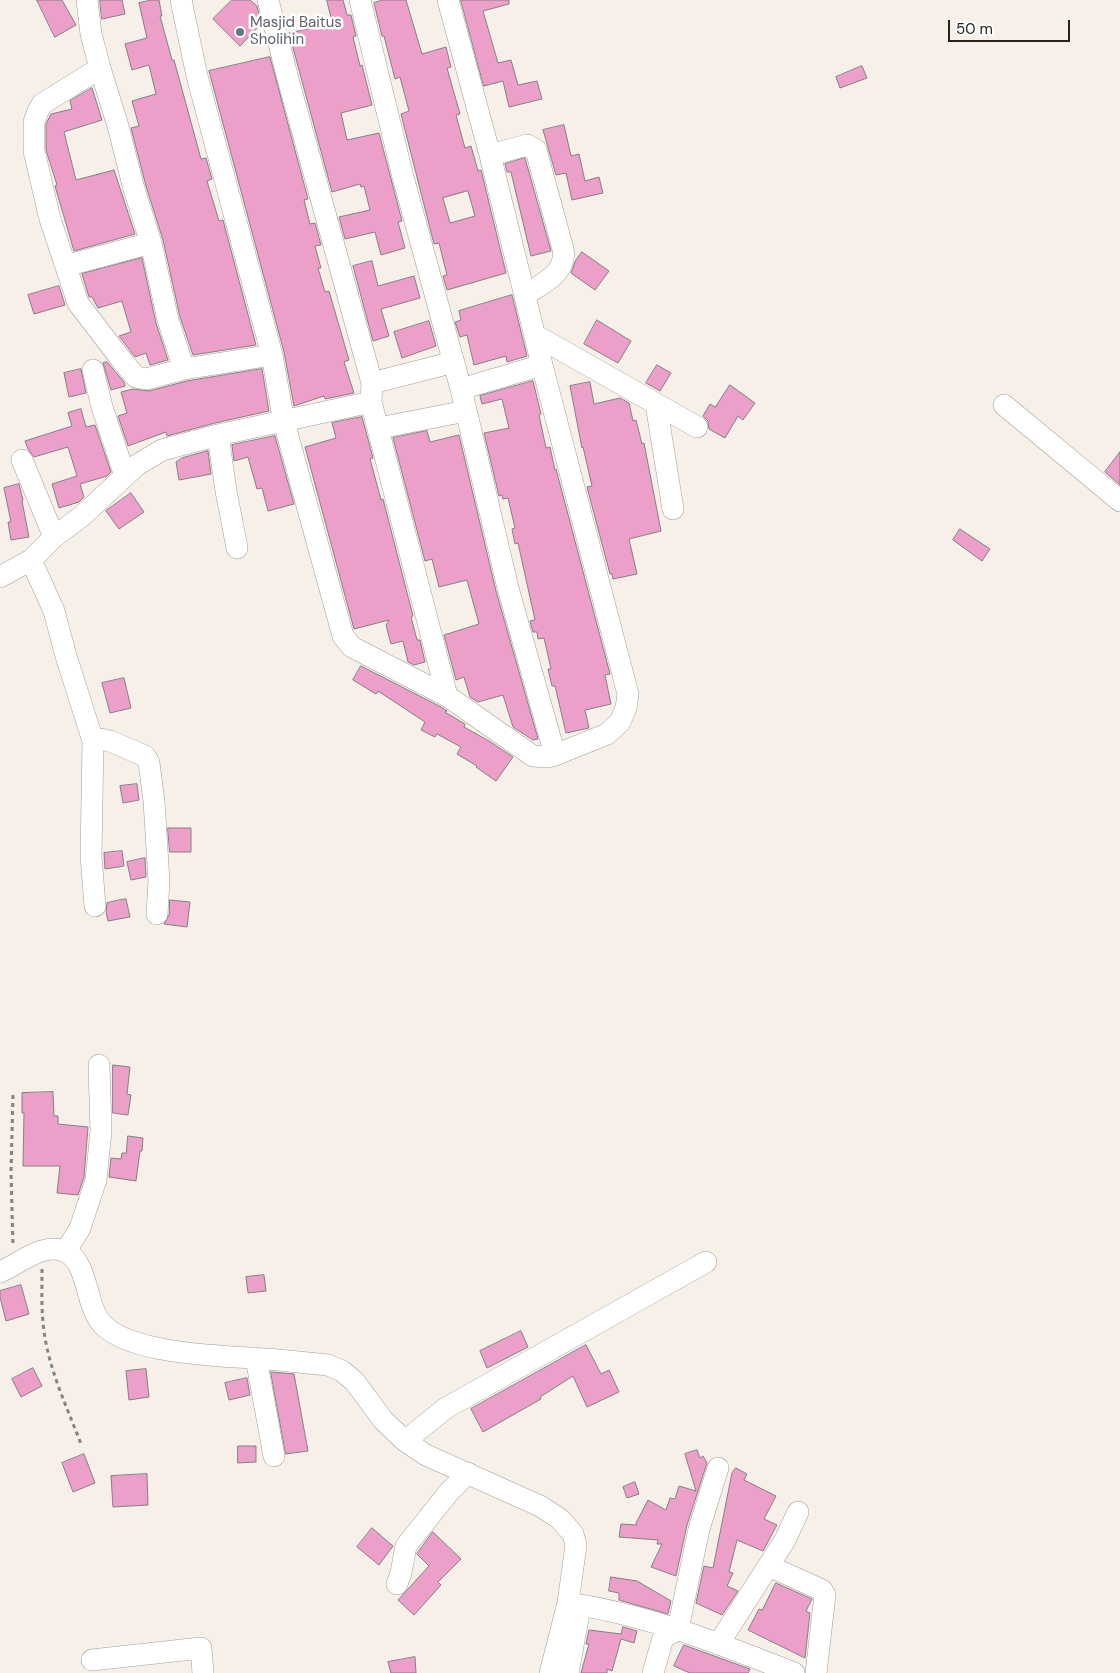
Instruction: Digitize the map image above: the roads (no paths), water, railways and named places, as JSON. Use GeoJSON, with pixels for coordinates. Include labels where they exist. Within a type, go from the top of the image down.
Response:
{"type":"FeatureCollection","features":[{"type":"Feature","properties":{"kind":"street"},"geometry":{"type":"LineString","coordinates":[[87,0],[91,34],[151,243],[168,320],[184,369]]}},
{"type":"Feature","properties":{"kind":"street"},"geometry":{"type":"LineString","coordinates":[[181,0],[197,76],[272,355],[284,422],[343,636],[352,647],[447,696],[533,756],[547,757],[607,734],[620,722],[626,708],[628,694],[542,366],[490,154],[448,0]]}},
{"type":"Feature","properties":{"kind":"street"},"geometry":{"type":"LineString","coordinates":[[268,0],[371,393],[447,696]]}},
{"type":"Feature","properties":{"kind":"street"},"geometry":{"type":"LineString","coordinates":[[360,0],[403,177],[461,389],[508,588],[555,755]]}},
{"type":"Feature","properties":{"kind":"street"},"geometry":{"type":"LineString","coordinates":[[100,68],[46,101],[38,111],[34,122],[34,150],[50,219],[78,304],[114,352],[136,377],[146,379],[184,369],[272,355]]}},
{"type":"Feature","properties":{"kind":"street"},"geometry":{"type":"LineString","coordinates":[[490,154],[527,145],[536,150],[565,256],[560,268],[552,277],[524,295]]}},
{"type":"Feature","properties":{"kind":"street"},"geometry":{"type":"LineString","coordinates":[[65,264],[76,263],[151,243]]}},
{"type":"Feature","properties":{"kind":"street"},"geometry":{"type":"LineString","coordinates":[[535,335],[697,427]]}},
{"type":"Feature","properties":{"kind":"street"},"geometry":{"type":"LineString","coordinates":[[0,577],[32,560],[54,537],[82,516],[137,465],[162,450],[218,435],[284,422],[371,393],[454,362]]}},
{"type":"Feature","properties":{"kind":"street"},"geometry":{"type":"LineString","coordinates":[[461,389],[542,366]]}},
{"type":"Feature","properties":{"kind":"street"},"geometry":{"type":"LineString","coordinates":[[93,370],[102,407],[125,476]]}},
{"type":"Feature","properties":{"kind":"street"},"geometry":{"type":"LineString","coordinates":[[656,404],[673,509]]}},
{"type":"Feature","properties":{"kind":"street"},"geometry":{"type":"LineString","coordinates":[[1004,405],[1120,501]]}},
{"type":"Feature","properties":{"kind":"street"},"geometry":{"type":"LineString","coordinates":[[379,428],[466,411]]}},
{"type":"Feature","properties":{"kind":"street"},"geometry":{"type":"LineString","coordinates":[[218,435],[237,548]]}},
{"type":"Feature","properties":{"kind":"street"},"geometry":{"type":"LineString","coordinates":[[22,460],[54,537]]}},
{"type":"Feature","properties":{"kind":"street"},"geometry":{"type":"LineString","coordinates":[[32,560],[54,611],[92,741],[91,856],[95,906]]}},
{"type":"Feature","properties":{"kind":"street"},"geometry":{"type":"LineString","coordinates":[[92,741],[110,741],[148,758],[154,801],[160,881],[157,914]]}},
{"type":"Feature","properties":{"kind":"street"},"geometry":{"type":"LineString","coordinates":[[66,1251],[80,1228],[96,1180],[101,1131],[98,1065]]}},
{"type":"Feature","properties":{"kind":"street"},"geometry":{"type":"LineString","coordinates":[[7,1268],[33,1253],[50,1249],[66,1251],[76,1260],[94,1310],[103,1324],[127,1340],[171,1351],[328,1366],[342,1371],[355,1382],[383,1420],[405,1440],[426,1455],[468,1472],[540,1506],[560,1519],[573,1534],[576,1545],[574,1604],[568,1673]]}},
{"type":"Feature","properties":{"kind":"street"},"geometry":{"type":"LineString","coordinates":[[405,1440],[446,1408],[706,1262]]}},
{"type":"Feature","properties":{"kind":"street"},"geometry":{"type":"LineString","coordinates":[[256,1358],[274,1456]]}},
{"type":"Feature","properties":{"kind":"street"},"geometry":{"type":"LineString","coordinates":[[653,1673],[663,1638],[678,1628],[700,1529],[718,1468]]}},
{"type":"Feature","properties":{"kind":"street"},"geometry":{"type":"LineString","coordinates":[[397,1584],[406,1546],[449,1492],[468,1472]]}},
{"type":"Feature","properties":{"kind":"street"},"geometry":{"type":"LineString","coordinates":[[719,1643],[785,1540],[798,1512]]}},
{"type":"Feature","properties":{"kind":"street"},"geometry":{"type":"LineString","coordinates":[[769,1566],[822,1590],[825,1595],[816,1673]]}},
{"type":"Feature","properties":{"kind":"street"},"geometry":{"type":"LineString","coordinates":[[574,1604],[620,1612],[678,1628],[794,1673]]}},
{"type":"Feature","properties":{"kind":"street"},"geometry":{"type":"LineString","coordinates":[[550,1673],[574,1604]]}},
{"type":"Feature","properties":{"kind":"street"},"geometry":{"type":"LineString","coordinates":[[92,1660],[201,1648],[203,1673]]}},
{"type":"Feature","properties":{"kind":"place","name":"Masjid Baitus Sholihin"},"geometry":{"type":"Point","coordinates":[240,32]}}]}
